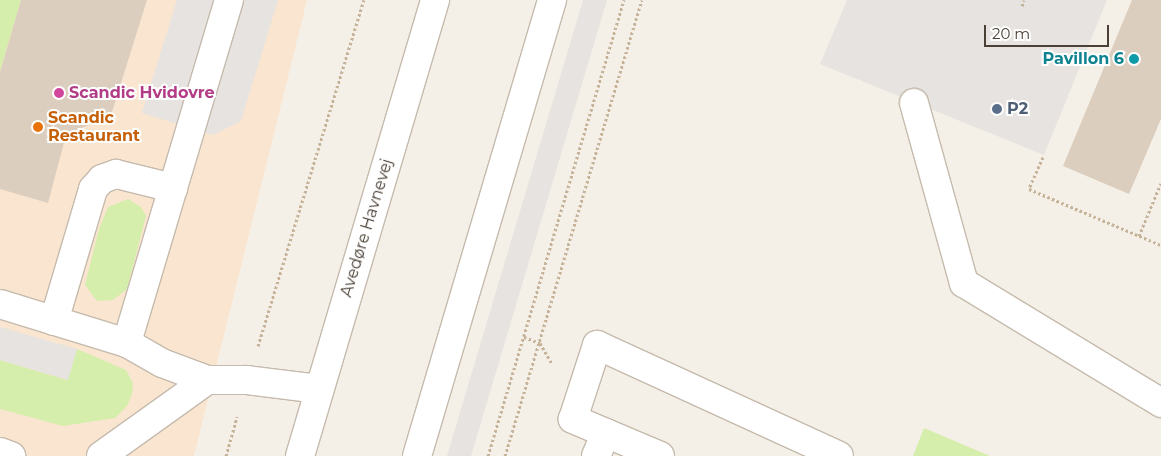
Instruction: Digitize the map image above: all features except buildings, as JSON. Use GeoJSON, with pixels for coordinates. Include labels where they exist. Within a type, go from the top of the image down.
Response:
{"type":"FeatureCollection","features":[{"type":"Feature","properties":{"kind":"street"},"geometry":{"type":"LineString","coordinates":[[127,343],[229,0]]}},
{"type":"Feature","properties":{"kind":"street","name":"Avedøre Havnevej"},"geometry":{"type":"LineString","coordinates":[[300,456],[435,0]]}},
{"type":"Feature","properties":{"kind":"street"},"geometry":{"type":"LineString","coordinates":[[417,456],[552,0]]}},
{"type":"Feature","properties":{"kind":"street"},"geometry":{"type":"LineString","coordinates":[[914,103],[964,283],[1161,404]]}},
{"type":"Feature","properties":{"kind":"street"},"geometry":{"type":"LineString","coordinates":[[54,321],[93,189],[102,179],[116,174],[173,188]]}},
{"type":"Feature","properties":{"kind":"street"},"geometry":{"type":"LineString","coordinates":[[0,304],[127,343],[162,363],[207,380],[247,380],[319,389]]}},
{"type":"Feature","properties":{"kind":"street"},"geometry":{"type":"LineString","coordinates":[[660,456],[601,444],[573,419],[597,345],[839,456]]}},
{"type":"Feature","properties":{"kind":"street"},"geometry":{"type":"LineString","coordinates":[[101,456],[207,380]]}},
{"type":"Feature","properties":{"kind":"street"},"geometry":{"type":"LineString","coordinates":[[0,452],[11,456]]}},
{"type":"Feature","properties":{"kind":"path"},"geometry":{"type":"LineString","coordinates":[[226,456],[247,380],[364,0]]}},
{"type":"Feature","properties":{"kind":"path"},"geometry":{"type":"LineString","coordinates":[[488,456],[624,0]]}},
{"type":"Feature","properties":{"kind":"path"},"geometry":{"type":"LineString","coordinates":[[505,456],[642,0]]}},
{"type":"Feature","properties":{"kind":"path"},"geometry":{"type":"LineString","coordinates":[[1022,6],[1024,0]]}},
{"type":"Feature","properties":{"kind":"path"},"geometry":{"type":"LineString","coordinates":[[1043,157],[1029,190],[1161,245]]}},
{"type":"Feature","properties":{"kind":"path"},"geometry":{"type":"LineString","coordinates":[[1138,236],[1161,182]]}},
{"type":"Feature","properties":{"kind":"shaded area"},"geometry":{"type":"Polygon","coordinates":[[[0,0],[307,0],[194,456],[0,456],[0,0]]]}},
{"type":"Feature","properties":{"kind":"shaded area"},"geometry":{"type":"Polygon","coordinates":[[[177,0],[278,0],[241,121],[213,135],[142,113],[177,0]]]}},
{"type":"Feature","properties":{"kind":"shaded area"},"geometry":{"type":"Polygon","coordinates":[[[583,0],[607,0],[471,456],[447,456],[583,0]]]}},
{"type":"Feature","properties":{"kind":"shaded area","name":"P2"},"geometry":{"type":"Polygon","coordinates":[[[847,0],[1107,0],[1044,155],[820,64],[847,0]]]}},
{"type":"Feature","properties":{"kind":"shaded area"},"geometry":{"type":"Polygon","coordinates":[[[0,327],[77,349],[68,380],[0,360],[0,327]]]}},
{"type":"Feature","properties":{"kind":"green space"},"geometry":{"type":"Polygon","coordinates":[[[0,0],[21,0],[0,71],[0,0]]]}},
{"type":"Feature","properties":{"kind":"green space"},"geometry":{"type":"Polygon","coordinates":[[[128,199],[141,207],[146,216],[127,289],[113,300],[97,301],[85,285],[99,229],[108,207],[128,199]]]}},
{"type":"Feature","properties":{"kind":"green space"},"geometry":{"type":"Polygon","coordinates":[[[77,349],[126,370],[133,383],[132,394],[127,406],[115,418],[63,426],[0,409],[0,360],[67,380],[77,349]]]}},
{"type":"Feature","properties":{"kind":"green space"},"geometry":{"type":"Polygon","coordinates":[[[924,428],[990,456],[913,456],[924,428]]]}},
{"type":"Feature","properties":{"kind":"place","name":"Pavillon 6"},"geometry":{"type":"Point","coordinates":[1134,59]}},
{"type":"Feature","properties":{"kind":"place","name":"Scandic Hvidovre"},"geometry":{"type":"Point","coordinates":[59,93]}},
{"type":"Feature","properties":{"kind":"place","name":"P2"},"geometry":{"type":"Point","coordinates":[997,109]}},
{"type":"Feature","properties":{"kind":"place","name":"Scandic Restaurant"},"geometry":{"type":"Point","coordinates":[38,127]}}]}
